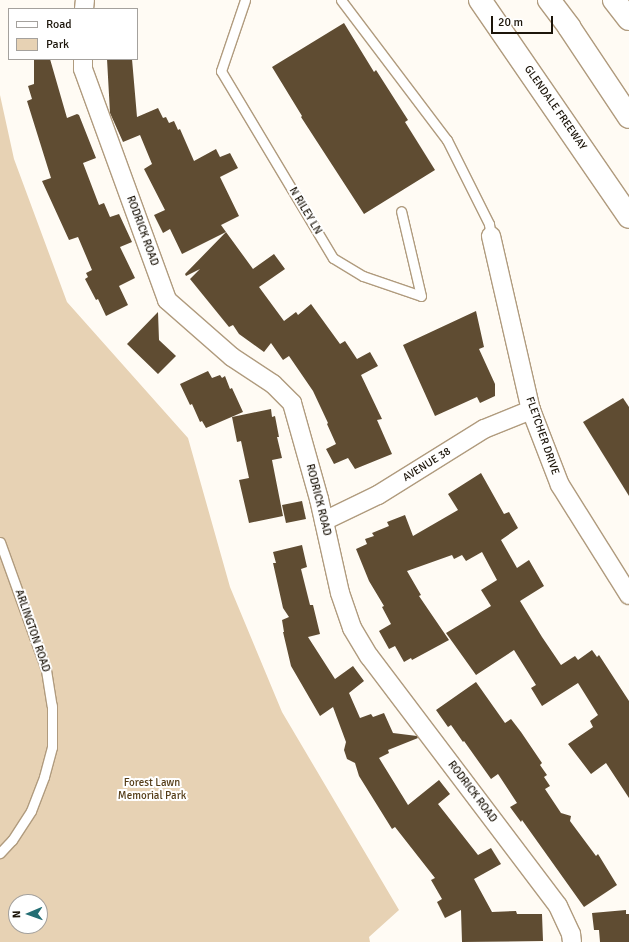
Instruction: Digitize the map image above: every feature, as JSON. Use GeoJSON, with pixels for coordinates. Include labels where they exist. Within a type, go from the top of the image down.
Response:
{"type":"FeatureCollection","features":[{"type":"Feature","properties":{"kind":"highway","name":"GLENDALE FREEWAY"},"geometry":{"type":"LineString","coordinates":[[480,0],[629,216]]}},
{"type":"Feature","properties":{"kind":"highway"},"geometry":{"type":"LineString","coordinates":[[549,0],[569,27],[629,117]]}},
{"type":"Feature","properties":{"kind":"highway"},"geometry":{"type":"LineString","coordinates":[[614,0],[629,18]]}},
{"type":"Feature","properties":{"kind":"street","name":"RODRICK ROAD"},"geometry":{"type":"LineString","coordinates":[[84,60],[83,69],[167,300],[232,357],[273,384],[292,403],[324,521],[340,593],[352,628],[370,656],[558,906],[571,934],[572,942]]}},
{"type":"Feature","properties":{"kind":"street","name":"FLETCHER DRIVE"},"geometry":{"type":"LineString","coordinates":[[491,236],[531,410],[560,485],[629,595]]}},
{"type":"Feature","properties":{"kind":"street","name":"AVENUE 38"},"geometry":{"type":"LineString","coordinates":[[324,521],[378,495],[484,429],[531,410]]}},
{"type":"Feature","properties":{"kind":"lane","name":"N RILEY LN"},"geometry":{"type":"LineString","coordinates":[[246,0],[221,70],[333,258],[364,276],[421,296],[401,211]]}},
{"type":"Feature","properties":{"kind":"lane"},"geometry":{"type":"LineString","coordinates":[[342,0],[447,140],[489,224],[491,236]]}},
{"type":"Feature","properties":{"kind":"lane","name":"ARLINGTON ROAD"},"geometry":{"type":"LineString","coordinates":[[0,542],[46,670],[52,706],[52,747],[44,777],[31,811],[12,840],[0,853]]}},
{"type":"Feature","properties":{"kind":"green space","name":"Forest Lawn Memorial Park"},"geometry":{"type":"Polygon","coordinates":[[[0,95],[14,159],[67,302],[188,438],[230,587],[282,712],[399,910],[369,937],[370,942],[0,942],[0,95]]]}},
{"type":"Feature","properties":{"kind":"building"},"geometry":{"type":"Polygon","coordinates":[[[344,23],[374,72],[376,70],[408,120],[405,122],[435,170],[364,214],[301,117],[302,116],[272,67],[344,23]]]}},
{"type":"Feature","properties":{"kind":"building"},"geometry":{"type":"Polygon","coordinates":[[[34,60],[50,60],[67,118],[77,114],[79,115],[96,158],[83,163],[99,205],[104,203],[110,217],[119,214],[132,242],[120,247],[135,278],[119,286],[128,305],[106,316],[98,299],[96,300],[85,279],[88,277],[86,273],[92,270],[78,237],[69,240],[42,181],[51,178],[27,101],[32,99],[28,86],[34,84],[34,60]]]}},
{"type":"Feature","properties":{"kind":"building"},"geometry":{"type":"Polygon","coordinates":[[[107,60],[132,60],[137,117],[158,108],[163,118],[166,117],[169,123],[174,121],[178,130],[180,129],[194,161],[216,149],[220,157],[230,153],[238,168],[220,177],[239,216],[221,225],[226,232],[182,254],[170,229],[163,233],[154,215],[165,210],[144,169],[152,164],[140,135],[123,142],[110,113],[107,60]]]}},
{"type":"Feature","properties":{"kind":"building"},"geometry":{"type":"Polygon","coordinates":[[[226,232],[253,269],[274,254],[285,269],[259,287],[284,321],[296,312],[298,315],[311,304],[340,344],[345,341],[357,359],[370,352],[378,366],[361,375],[382,419],[377,420],[392,454],[355,469],[348,458],[334,464],[326,449],[336,444],[327,424],[328,423],[313,391],[289,356],[283,360],[271,343],[264,352],[239,334],[233,325],[229,327],[190,279],[200,269],[186,276],[185,274],[226,232]]]}},
{"type":"Feature","properties":{"kind":"building"},"geometry":{"type":"Polygon","coordinates":[[[476,311],[484,347],[479,349],[495,384],[495,396],[480,403],[477,397],[435,416],[403,345],[476,311]]]}},
{"type":"Feature","properties":{"kind":"building"},"geometry":{"type":"Polygon","coordinates":[[[158,312],[159,340],[176,356],[158,374],[127,344],[158,312]]]}},
{"type":"Feature","properties":{"kind":"building"},"geometry":{"type":"Polygon","coordinates":[[[208,371],[212,378],[220,375],[222,378],[225,376],[230,389],[232,388],[243,412],[206,428],[202,421],[200,422],[192,404],[190,405],[180,384],[208,371]]]}},
{"type":"Feature","properties":{"kind":"building"},"geometry":{"type":"Polygon","coordinates":[[[623,398],[629,407],[629,496],[583,422],[623,398]]]}},
{"type":"Feature","properties":{"kind":"building"},"geometry":{"type":"Polygon","coordinates":[[[271,409],[272,417],[275,416],[279,437],[277,437],[282,458],[272,460],[283,516],[249,523],[239,480],[249,478],[241,441],[237,442],[232,417],[271,409]]]}},
{"type":"Feature","properties":{"kind":"building"},"geometry":{"type":"Polygon","coordinates":[[[481,473],[504,514],[509,512],[518,528],[501,540],[517,568],[529,560],[544,586],[520,601],[542,637],[561,665],[575,656],[578,660],[592,650],[597,657],[599,655],[629,701],[629,798],[606,763],[591,774],[568,744],[593,727],[590,721],[598,715],[578,683],[542,706],[531,688],[536,685],[514,650],[476,675],[446,633],[491,606],[481,590],[497,580],[482,552],[466,561],[462,555],[454,559],[452,555],[407,571],[421,595],[419,596],[449,640],[412,660],[411,658],[404,662],[395,646],[389,649],[379,631],[391,624],[382,607],[384,606],[369,581],[356,549],[367,544],[365,539],[374,536],[372,533],[389,526],[387,522],[405,515],[413,536],[458,510],[448,494],[481,473]]]}},
{"type":"Feature","properties":{"kind":"building"},"geometry":{"type":"Polygon","coordinates":[[[302,501],[306,519],[286,523],[282,505],[302,501]]]}},
{"type":"Feature","properties":{"kind":"building"},"geometry":{"type":"Polygon","coordinates":[[[302,545],[307,567],[301,569],[310,605],[313,605],[320,634],[308,637],[335,679],[353,666],[364,681],[349,693],[360,718],[371,714],[373,717],[384,713],[393,733],[417,736],[418,738],[388,750],[389,753],[379,758],[408,805],[439,780],[450,794],[438,804],[478,855],[491,848],[501,864],[474,879],[492,912],[516,911],[517,914],[542,914],[543,941],[462,942],[461,910],[445,918],[437,902],[442,899],[431,880],[435,878],[395,827],[392,829],[359,776],[355,763],[347,759],[344,750],[346,742],[333,707],[320,716],[291,666],[283,632],[282,620],[289,617],[283,608],[273,563],[276,563],[273,552],[302,545]]]}},
{"type":"Feature","properties":{"kind":"building"},"geometry":{"type":"Polygon","coordinates":[[[476,682],[505,723],[511,719],[521,732],[542,763],[540,765],[547,775],[544,777],[550,786],[545,789],[561,813],[571,816],[570,821],[596,856],[598,854],[617,885],[584,907],[522,820],[521,822],[510,807],[517,803],[498,774],[491,779],[464,741],[463,742],[451,725],[448,727],[436,710],[476,682]]]}},
{"type":"Feature","properties":{"kind":"building"},"geometry":{"type":"Polygon","coordinates":[[[626,910],[626,914],[629,914],[629,942],[600,942],[599,930],[594,930],[592,913],[626,910]]]}}]}
